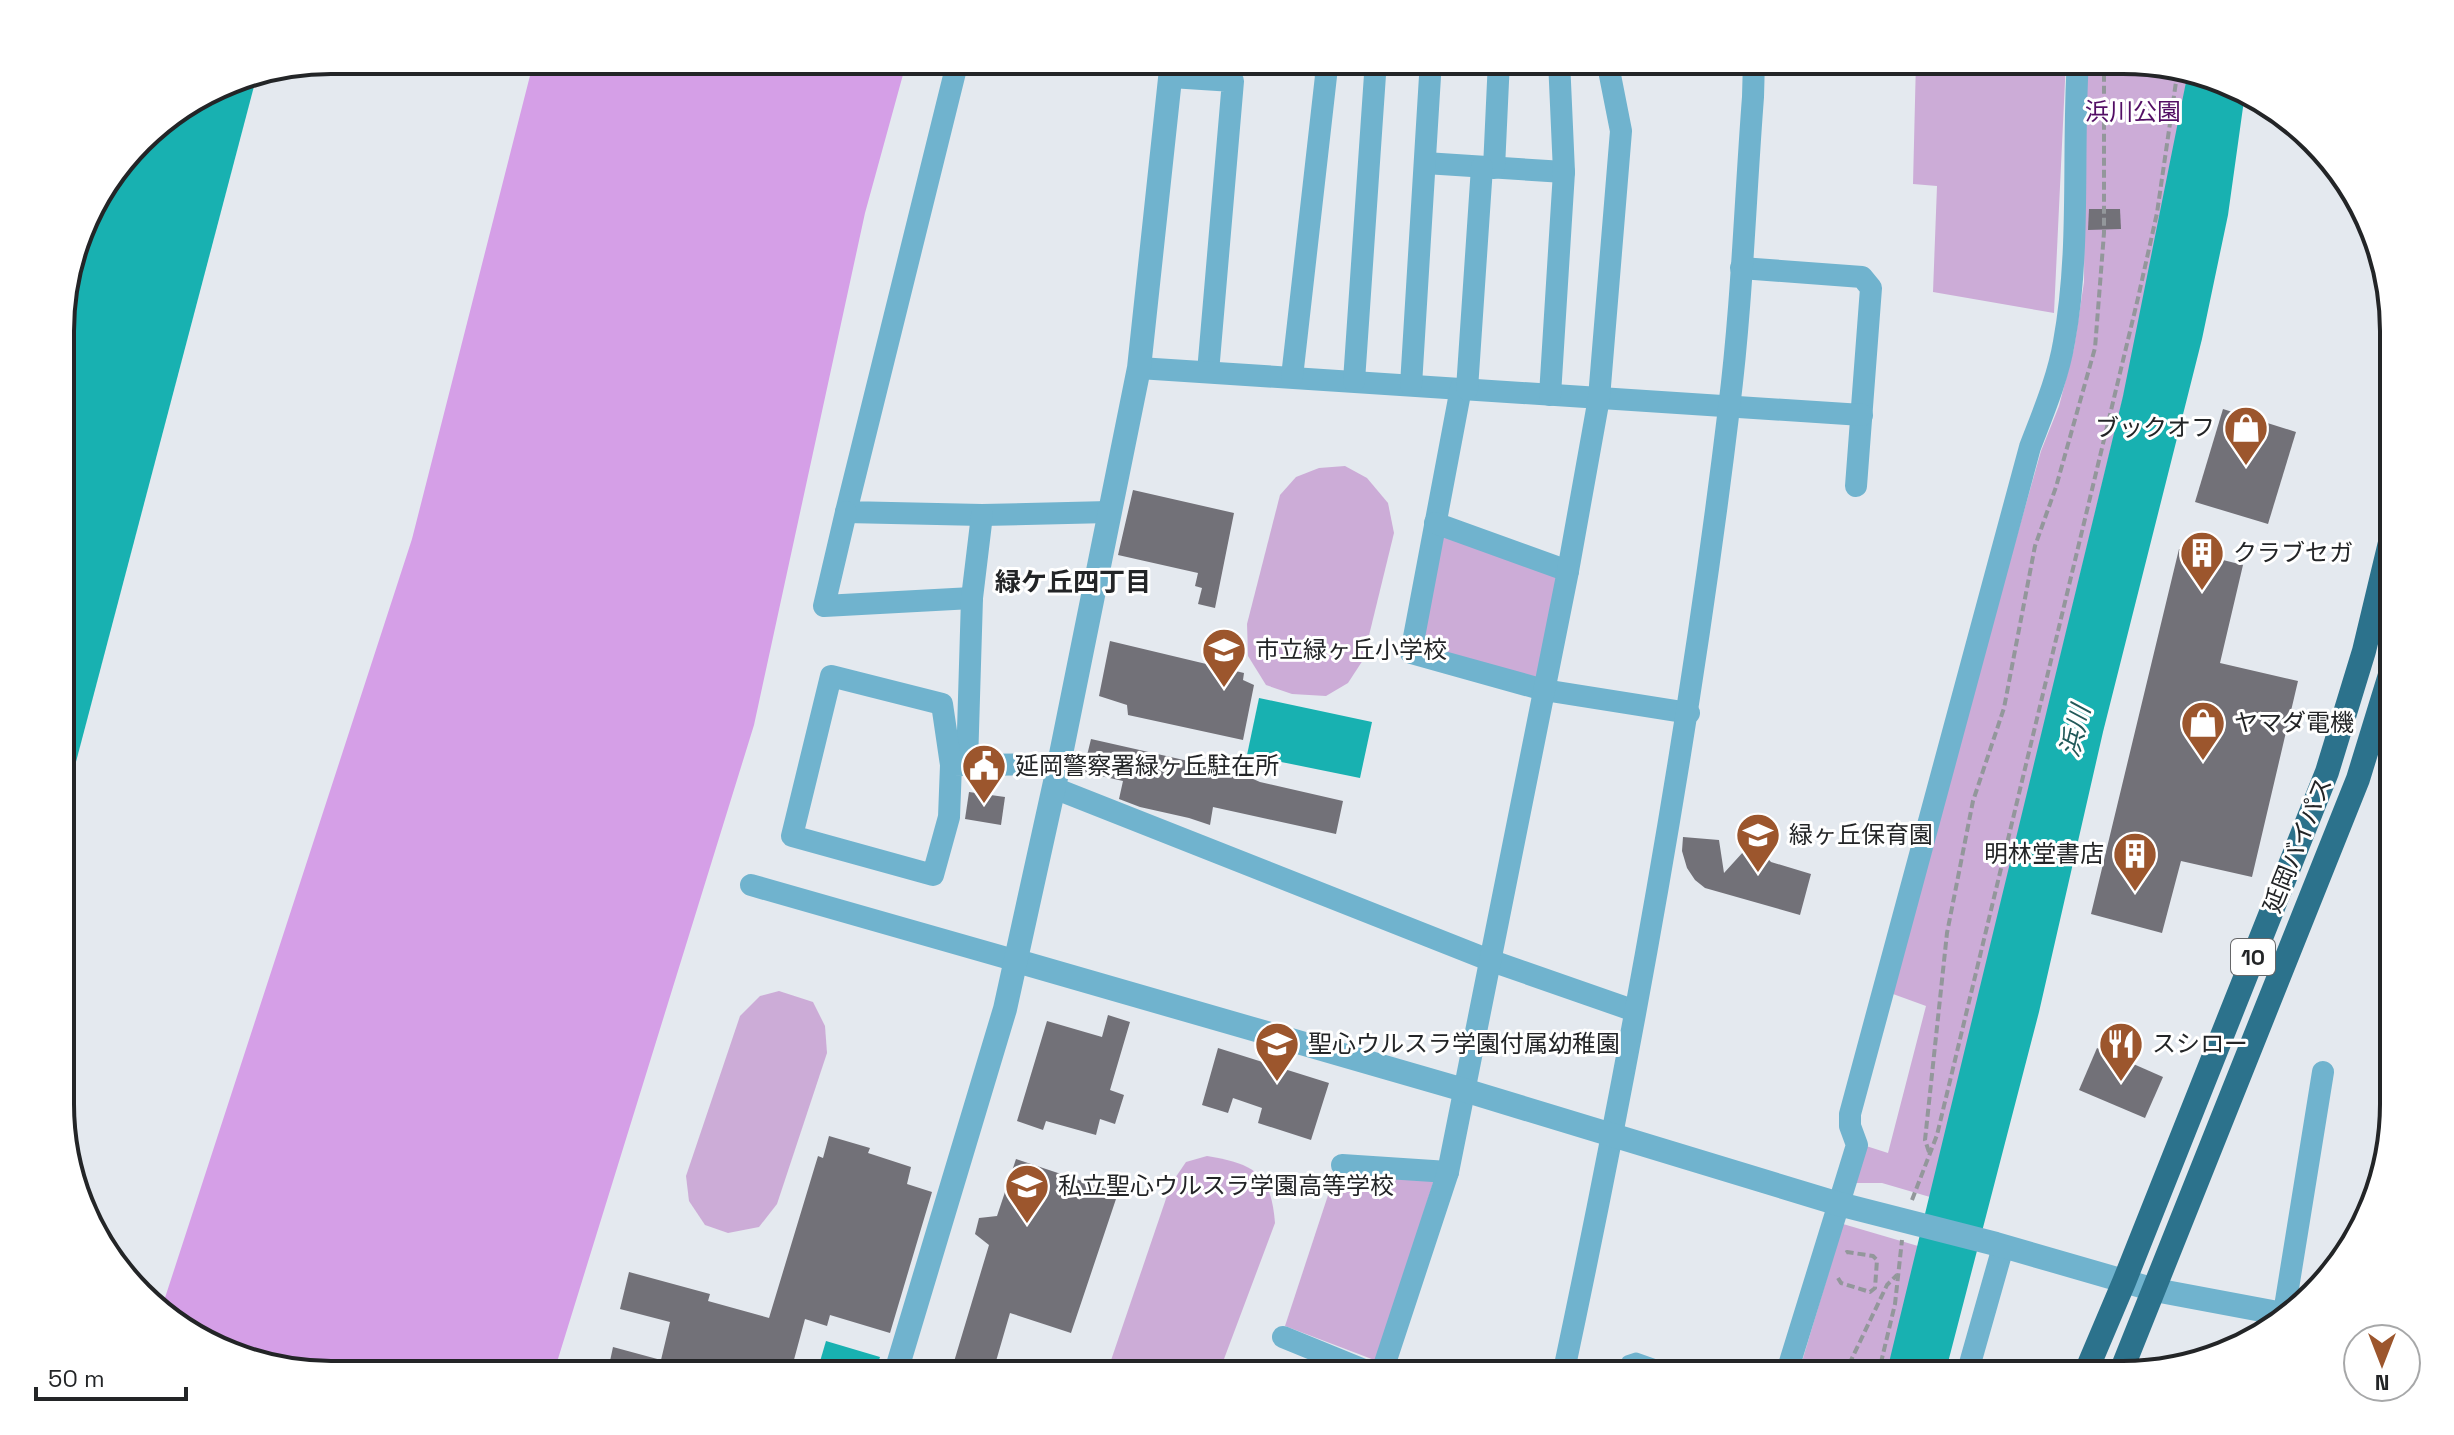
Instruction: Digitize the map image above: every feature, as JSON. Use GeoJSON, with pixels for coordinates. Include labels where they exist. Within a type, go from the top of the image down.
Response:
{"type":"FeatureCollection","features":[{"type":"Feature","properties":{"kind":"highway","name":"延岡バイパス"},"geometry":{"type":"LineString","coordinates":[[2091,1360],[2327,772],[2364,651],[2379,588]]}},
{"type":"Feature","properties":{"kind":"highway","name":"延岡バイパス"},"geometry":{"type":"LineString","coordinates":[[2126,1360],[2358,779],[2379,711]]}},
{"type":"Feature","properties":{"kind":"street"},"geometry":{"type":"LineString","coordinates":[[1292,377],[1326,74]]}},
{"type":"Feature","properties":{"kind":"street"},"geometry":{"type":"LineString","coordinates":[[1354,381],[1375,74]]}},
{"type":"Feature","properties":{"kind":"street"},"geometry":{"type":"LineString","coordinates":[[1411,385],[1430,74]]}},
{"type":"Feature","properties":{"kind":"street"},"geometry":{"type":"LineString","coordinates":[[1498,74],[1464,389],[1411,653],[1544,690],[1689,713]]}},
{"type":"Feature","properties":{"kind":"street"},"geometry":{"type":"LineString","coordinates":[[1550,395],[1564,172],[1560,74]]}},
{"type":"Feature","properties":{"kind":"street"},"geometry":{"type":"LineString","coordinates":[[1384,1360],[1448,1172],[1568,571],[1599,398],[1621,131],[1604,74]]}},
{"type":"Feature","properties":{"kind":"street"},"geometry":{"type":"LineString","coordinates":[[1566,1360],[1613,1135],[1689,713],[1730,405],[1753,74]]}},
{"type":"Feature","properties":{"kind":"street"},"geometry":{"type":"LineString","coordinates":[[1792,1360],[1830,1265],[1839,1204],[1857,1145],[1850,1126],[1850,1114],[2030,447],[2064,344],[2072,281],[2078,74]]}},
{"type":"Feature","properties":{"kind":"street"},"geometry":{"type":"LineString","coordinates":[[954,75],[824,606],[972,598]]}},
{"type":"Feature","properties":{"kind":"street"},"geometry":{"type":"LineString","coordinates":[[899,1361],[1017,961],[1139,368],[1171,75]]}},
{"type":"Feature","properties":{"kind":"street"},"geometry":{"type":"LineString","coordinates":[[1200,75],[1233,81],[1208,372]]}},
{"type":"Feature","properties":{"kind":"street"},"geometry":{"type":"LineString","coordinates":[[1425,163],[1564,172]]}},
{"type":"Feature","properties":{"kind":"street"},"geometry":{"type":"LineString","coordinates":[[1741,268],[1862,277],[1871,288],[1856,486]]}},
{"type":"Feature","properties":{"kind":"street"},"geometry":{"type":"LineString","coordinates":[[1139,368],[1862,415]]}},
{"type":"Feature","properties":{"kind":"street"},"geometry":{"type":"LineString","coordinates":[[846,512],[982,515],[1109,512]]}},
{"type":"Feature","properties":{"kind":"street"},"geometry":{"type":"LineString","coordinates":[[959,765],[942,704],[831,676],[792,836],[933,875],[959,765],[982,515]]}},
{"type":"Feature","properties":{"kind":"street"},"geometry":{"type":"LineString","coordinates":[[1435,523],[1568,571]]}},
{"type":"Feature","properties":{"kind":"street"},"geometry":{"type":"LineString","coordinates":[[959,765],[1056,776],[1489,960],[1635,1011]]}},
{"type":"Feature","properties":{"kind":"street"},"geometry":{"type":"LineString","coordinates":[[751,885],[1464,1090],[1839,1204],[2000,1245],[2155,1290],[2274,1311]]}},
{"type":"Feature","properties":{"kind":"street"},"geometry":{"type":"LineString","coordinates":[[2286,1302],[2323,1072]]}},
{"type":"Feature","properties":{"kind":"street"},"geometry":{"type":"LineString","coordinates":[[1342,1165],[1448,1172]]}},
{"type":"Feature","properties":{"kind":"street"},"geometry":{"type":"LineString","coordinates":[[1971,1360],[2000,1245]]}},
{"type":"Feature","properties":{"kind":"street"},"geometry":{"type":"LineString","coordinates":[[1283,1337],[1342,1360]]}},
{"type":"Feature","properties":{"kind":"path"},"geometry":{"type":"LineString","coordinates":[[1930,1155],[1925,1140],[1947,933],[1970,816],[2004,708],[2035,546],[2056,487],[2095,348],[2104,233],[2104,74]]}},
{"type":"Feature","properties":{"kind":"path"},"geometry":{"type":"LineString","coordinates":[[1882,1360],[1899,1273],[1937,1135],[2138,298],[2157,213],[2176,80]]}},
{"type":"Feature","properties":{"kind":"path"},"geometry":{"type":"LineString","coordinates":[[1847,1252],[1873,1256],[1877,1260],[1875,1288],[1870,1292],[1841,1283],[1830,1265],[1847,1252]]}},
{"type":"Feature","properties":{"kind":"path"},"geometry":{"type":"LineString","coordinates":[[1851,1360],[1887,1285],[1899,1273]]}},
{"type":"Feature","properties":{"kind":"green space"},"geometry":{"type":"Polygon","coordinates":[[[1916,74],[2065,74],[2054,313],[1933,292],[1937,186],[1913,184],[1916,74]]]}},
{"type":"Feature","properties":{"kind":"green space","name":"浜川公園"},"geometry":{"type":"Polygon","coordinates":[[[2087,74],[2156,76],[2186,82],[2157,257],[1930,1197],[1882,1183],[1855,1183],[1863,1145],[1888,1153],[1926,1006],[1893,994],[1995,613],[2074,348],[2084,282],[2087,74]]]}},
{"type":"Feature","properties":{"kind":"green space"},"geometry":{"type":"Polygon","coordinates":[[[1345,466],[1367,478],[1388,503],[1394,533],[1363,660],[1348,683],[1326,696],[1292,694],[1266,685],[1248,656],[1247,624],[1280,495],[1296,477],[1319,468],[1345,466]]]}},
{"type":"Feature","properties":{"kind":"green space"},"geometry":{"type":"Polygon","coordinates":[[[1444,532],[1561,573],[1540,681],[1422,648],[1444,532]]]}},
{"type":"Feature","properties":{"kind":"green space"},"geometry":{"type":"Polygon","coordinates":[[[779,991],[813,1002],[825,1026],[827,1053],[777,1204],[759,1227],[728,1233],[705,1225],[689,1201],[686,1176],[740,1016],[760,996],[779,991]]]}},
{"type":"Feature","properties":{"kind":"green space"},"geometry":{"type":"Polygon","coordinates":[[[1207,1156],[1248,1168],[1264,1182],[1273,1206],[1275,1223],[1223,1361],[1111,1361],[1171,1184],[1186,1162],[1207,1156]]]}},
{"type":"Feature","properties":{"kind":"green space"},"geometry":{"type":"Polygon","coordinates":[[[1335,1174],[1434,1180],[1377,1360],[1285,1326],[1335,1174]]]}},
{"type":"Feature","properties":{"kind":"green space"},"geometry":{"type":"Polygon","coordinates":[[[1843,1224],[1918,1246],[1891,1360],[1802,1360],[1843,1224]]]}},
{"type":"Feature","properties":{"kind":"shaded area"},"geometry":{"type":"Polygon","coordinates":[[[530,75],[903,75],[865,213],[754,725],[557,1361],[298,1359],[233,1341],[203,1327],[165,1299],[412,539],[530,75]]]}},
{"type":"Feature","properties":{"kind":"water","name":"浜川"},"geometry":{"type":"Polygon","coordinates":[[[2186,82],[2243,104],[2228,215],[2202,339],[2103,732],[2039,1012],[1949,1360],[1890,1360],[2123,396],[2186,82]]]}},
{"type":"Feature","properties":{"kind":"water"},"geometry":{"type":"Polygon","coordinates":[[[254,87],[74,769],[74,331],[79,281],[88,249],[108,203],[138,162],[188,117],[254,87]]]}},
{"type":"Feature","properties":{"kind":"water"},"geometry":{"type":"Polygon","coordinates":[[[1259,698],[1372,722],[1360,778],[1247,755],[1259,698]]]}},
{"type":"Feature","properties":{"kind":"water"},"geometry":{"type":"Polygon","coordinates":[[[826,1341],[880,1357],[879,1361],[820,1361],[826,1341]]]}},
{"type":"Feature","properties":{"kind":"building"},"geometry":{"type":"Polygon","coordinates":[[[2089,209],[2120,209],[2121,229],[2088,230],[2089,209]]]}},
{"type":"Feature","properties":{"kind":"building","name":"ブックオフ"},"geometry":{"type":"Polygon","coordinates":[[[2223,409],[2296,432],[2268,524],[2195,502],[2223,409]]]}},
{"type":"Feature","properties":{"kind":"building"},"geometry":{"type":"Polygon","coordinates":[[[1133,490],[1234,513],[1215,608],[1198,604],[1202,588],[1195,586],[1198,573],[1118,555],[1133,490]]]}},
{"type":"Feature","properties":{"kind":"building","name":"ヤマダ電機"},"geometry":{"type":"Polygon","coordinates":[[[2179,549],[2243,565],[2220,663],[2298,681],[2252,877],[2181,861],[2162,933],[2091,914],[2179,549]]]}},
{"type":"Feature","properties":{"kind":"building"},"geometry":{"type":"Polygon","coordinates":[[[1110,641],[1244,673],[1243,680],[1254,685],[1243,740],[1128,715],[1127,705],[1099,696],[1110,641]]]}},
{"type":"Feature","properties":{"kind":"building"},"geometry":{"type":"Polygon","coordinates":[[[1091,739],[1237,772],[1260,782],[1343,801],[1336,834],[1213,807],[1210,825],[1119,799],[1123,781],[1083,772],[1091,739]]]}},
{"type":"Feature","properties":{"kind":"building"},"geometry":{"type":"Polygon","coordinates":[[[969,792],[1005,797],[1001,825],[965,819],[969,792]]]}},
{"type":"Feature","properties":{"kind":"building"},"geometry":{"type":"Polygon","coordinates":[[[1683,837],[1719,840],[1724,873],[1744,851],[1753,849],[1761,851],[1771,862],[1811,874],[1800,915],[1705,888],[1687,868],[1682,851],[1683,837]]]}},
{"type":"Feature","properties":{"kind":"building"},"geometry":{"type":"Polygon","coordinates":[[[1108,1015],[1130,1022],[1110,1090],[1124,1095],[1115,1124],[1100,1119],[1096,1135],[1046,1121],[1043,1130],[1017,1121],[1047,1021],[1102,1037],[1108,1015]]]}},
{"type":"Feature","properties":{"kind":"building"},"geometry":{"type":"Polygon","coordinates":[[[1218,1048],[1329,1083],[1311,1140],[1258,1123],[1262,1108],[1233,1098],[1228,1113],[1202,1105],[1218,1048]]]}},
{"type":"Feature","properties":{"kind":"building","name":"スシロー"},"geometry":{"type":"Polygon","coordinates":[[[2097,1048],[2163,1077],[2145,1118],[2079,1090],[2097,1048]]]}},
{"type":"Feature","properties":{"kind":"building"},"geometry":{"type":"Polygon","coordinates":[[[829,1136],[870,1148],[868,1153],[911,1167],[907,1184],[932,1192],[890,1333],[830,1315],[827,1326],[805,1319],[794,1361],[610,1361],[613,1347],[661,1360],[670,1322],[620,1309],[629,1272],[710,1294],[708,1301],[769,1318],[818,1156],[823,1158],[829,1136]]]}},
{"type":"Feature","properties":{"kind":"building"},"geometry":{"type":"Polygon","coordinates":[[[1016,1159],[1118,1193],[1071,1333],[1010,1313],[996,1361],[954,1361],[989,1245],[975,1234],[979,1218],[997,1216],[1016,1159]]]}},
{"type":"Feature","properties":{"kind":"place","name":"ブックオフ"},"geometry":{"type":"Point","coordinates":[2246,467]}},
{"type":"Feature","properties":{"kind":"place","name":"クラブセガ"},"geometry":{"type":"Point","coordinates":[2202,592]}},
{"type":"Feature","properties":{"kind":"place","name":"市立緑ヶ丘小学校"},"geometry":{"type":"Point","coordinates":[1224,689]}},
{"type":"Feature","properties":{"kind":"place","name":"ヤマダ電機"},"geometry":{"type":"Point","coordinates":[2203,762]}},
{"type":"Feature","properties":{"kind":"place","name":"延岡警察署緑ヶ丘駐在所"},"geometry":{"type":"Point","coordinates":[984,805]}},
{"type":"Feature","properties":{"kind":"place","name":"緑ヶ丘保育園"},"geometry":{"type":"Point","coordinates":[1758,874]}},
{"type":"Feature","properties":{"kind":"place","name":"明林堂書店"},"geometry":{"type":"Point","coordinates":[2135,893]}},
{"type":"Feature","properties":{"kind":"place","name":"聖心ウルスラ学園付属幼稚園"},"geometry":{"type":"Point","coordinates":[1277,1083]}},
{"type":"Feature","properties":{"kind":"place","name":"スシロー"},"geometry":{"type":"Point","coordinates":[2121,1083]}},
{"type":"Feature","properties":{"kind":"place","name":"私立聖心ウルスラ学園高等学校"},"geometry":{"type":"Point","coordinates":[1027,1225]}},
{"type":"Feature","properties":{"kind":"district","name":"緑ケ丘四丁目"},"geometry":{"type":"Point","coordinates":[1073,582]}}]}
